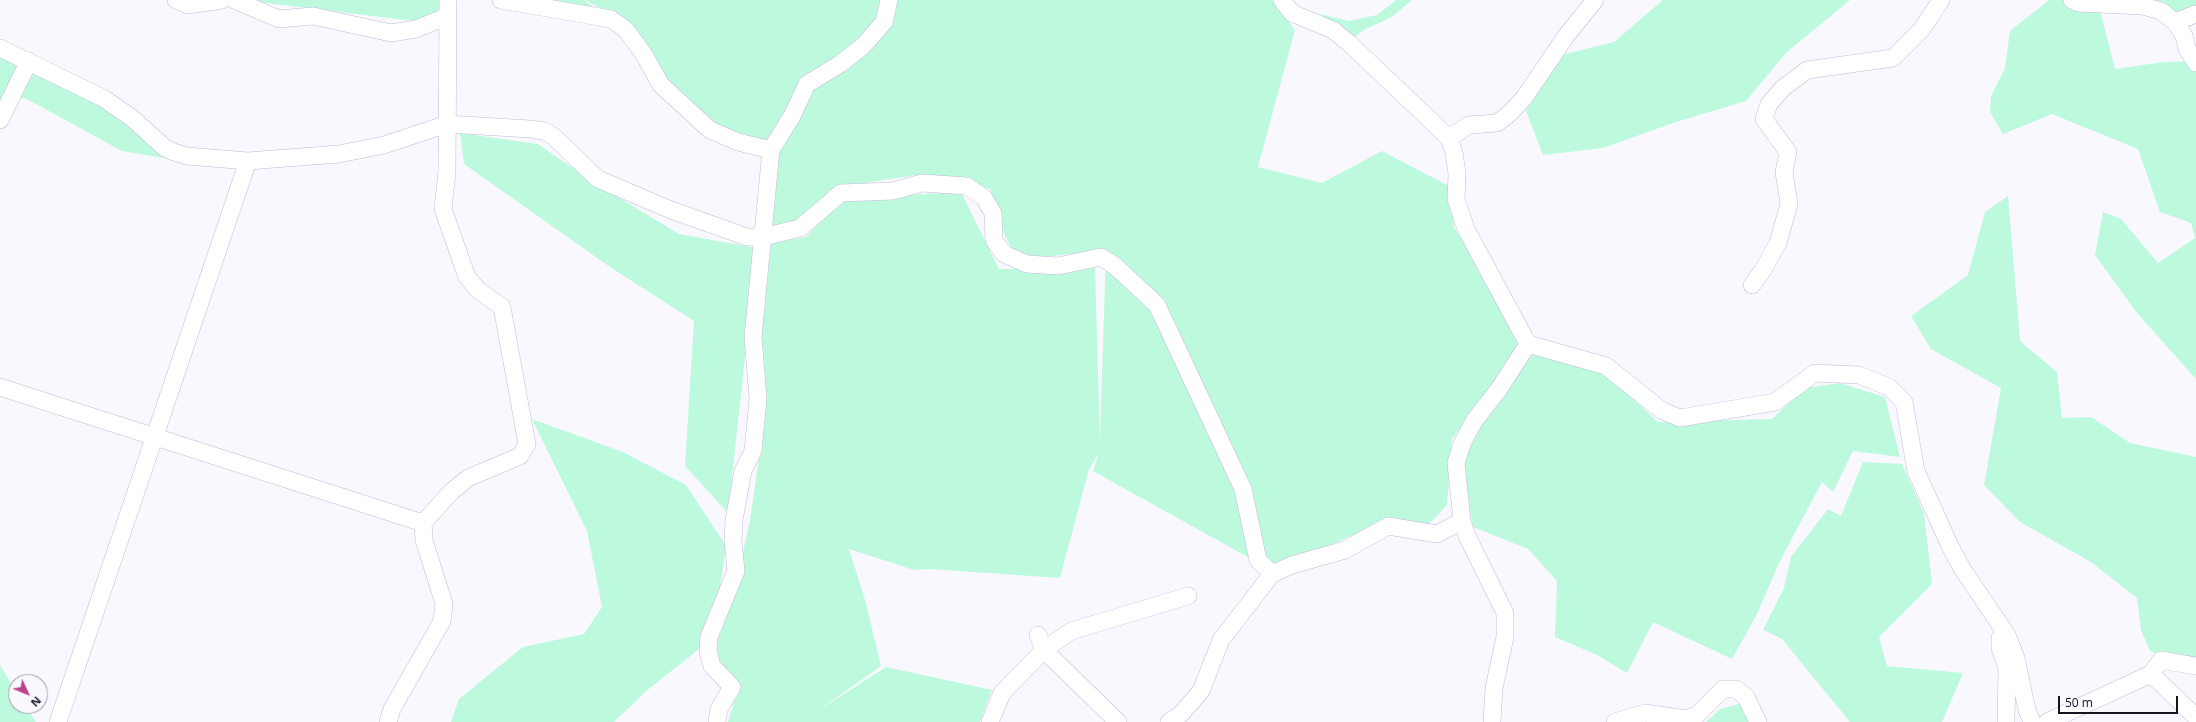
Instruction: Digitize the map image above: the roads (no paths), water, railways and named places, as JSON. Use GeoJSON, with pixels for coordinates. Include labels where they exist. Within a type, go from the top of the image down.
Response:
{"type":"FeatureCollection","features":[{"type":"Feature","properties":{"kind":"street"},"geometry":{"type":"LineString","coordinates":[[176,0],[188,5],[222,0]]}},
{"type":"Feature","properties":{"kind":"street"},"geometry":{"type":"LineString","coordinates":[[234,0],[279,19],[313,16],[391,33],[416,29],[448,8]]}},
{"type":"Feature","properties":{"kind":"street"},"geometry":{"type":"LineString","coordinates":[[500,0],[611,19],[626,30],[643,53],[661,85],[710,130],[738,142],[771,150]]}},
{"type":"Feature","properties":{"kind":"street"},"geometry":{"type":"LineString","coordinates":[[717,722],[718,709],[732,687],[712,666],[708,651],[709,637],[736,571],[733,541],[734,520],[743,471],[753,451],[758,399],[753,337],[764,237],[771,150],[792,116],[807,84],[840,64],[863,46],[884,22],[889,0]]}},
{"type":"Feature","properties":{"kind":"street"},"geometry":{"type":"LineString","coordinates":[[1282,0],[1292,12],[1333,30],[1350,44],[1449,138],[1454,152],[1457,174],[1456,199],[1466,229],[1528,344],[1606,366],[1661,410],[1680,418],[1775,402],[1815,373],[1859,375],[1889,386],[1904,402],[1916,472],[1950,546],[1963,570],[2007,635],[2016,658],[2027,710],[2032,722]]}},
{"type":"Feature","properties":{"kind":"street"},"geometry":{"type":"LineString","coordinates":[[1449,138],[1469,125],[1497,123],[1509,114],[1524,98],[1562,42],[1595,0]]}},
{"type":"Feature","properties":{"kind":"street"},"geometry":{"type":"LineString","coordinates":[[1752,285],[1763,270],[1778,243],[1789,204],[1784,172],[1788,152],[1764,118],[1769,104],[1783,88],[1807,70],[1893,58],[1922,29],[1941,0]]}},
{"type":"Feature","properties":{"kind":"street"},"geometry":{"type":"LineString","coordinates":[[2072,0],[2078,3],[2142,6],[2161,11],[2175,22],[2184,36],[2186,50],[2196,63]]}},
{"type":"Feature","properties":{"kind":"street"},"geometry":{"type":"LineString","coordinates":[[388,722],[392,709],[442,621],[444,604],[424,540],[423,523],[451,492],[468,478],[520,456],[527,444],[502,307],[478,290],[467,277],[443,209],[447,171],[448,8]]}},
{"type":"Feature","properties":{"kind":"street"},"geometry":{"type":"LineString","coordinates":[[2175,22],[2196,14]]}},
{"type":"Feature","properties":{"kind":"street"},"geometry":{"type":"LineString","coordinates":[[0,48],[103,98],[132,118],[166,148],[187,156],[248,161],[339,154],[384,145],[447,124],[544,131],[553,136],[598,179],[671,210],[747,237],[764,237],[800,228],[840,193],[893,191],[922,183],[967,186],[984,198],[993,213],[994,240],[1004,254],[1027,264],[1058,266],[1101,257],[1115,266],[1157,306],[1243,489],[1258,560],[1272,574]]}},
{"type":"Feature","properties":{"kind":"street"},"geometry":{"type":"LineString","coordinates":[[0,120],[29,61]]}},
{"type":"Feature","properties":{"kind":"street"},"geometry":{"type":"LineString","coordinates":[[58,722],[248,161]]}},
{"type":"Feature","properties":{"kind":"street"},"geometry":{"type":"LineString","coordinates":[[1492,722],[1494,688],[1505,637],[1505,613],[1462,521],[1456,463],[1462,444],[1474,421],[1500,389],[1528,344]]}},
{"type":"Feature","properties":{"kind":"street"},"geometry":{"type":"LineString","coordinates":[[0,386],[423,523]]}},
{"type":"Feature","properties":{"kind":"street"},"geometry":{"type":"LineString","coordinates":[[1179,719],[1201,691],[1221,640],[1272,574],[1292,565],[1345,550],[1388,526],[1437,534],[1462,521]]}},
{"type":"Feature","properties":{"kind":"street"},"geometry":{"type":"LineString","coordinates":[[990,722],[1002,693],[1041,642],[1071,631],[1188,596]]}},
{"type":"Feature","properties":{"kind":"street"},"geometry":{"type":"LineString","coordinates":[[1998,620],[2000,648],[2007,668],[2006,722]]}},
{"type":"Feature","properties":{"kind":"street"},"geometry":{"type":"LineString","coordinates":[[1041,642],[1118,722]]}},
{"type":"Feature","properties":{"kind":"street"},"geometry":{"type":"LineString","coordinates":[[2048,722],[2151,674],[2161,660],[2196,666]]}},
{"type":"Feature","properties":{"kind":"street"},"geometry":{"type":"LineString","coordinates":[[2151,674],[2196,717]]}},
{"type":"Feature","properties":{"kind":"street"},"geometry":{"type":"LineString","coordinates":[[1615,722],[1645,714],[1686,719],[1697,715],[1723,689],[1736,689],[1746,697],[1758,722]]}}]}
